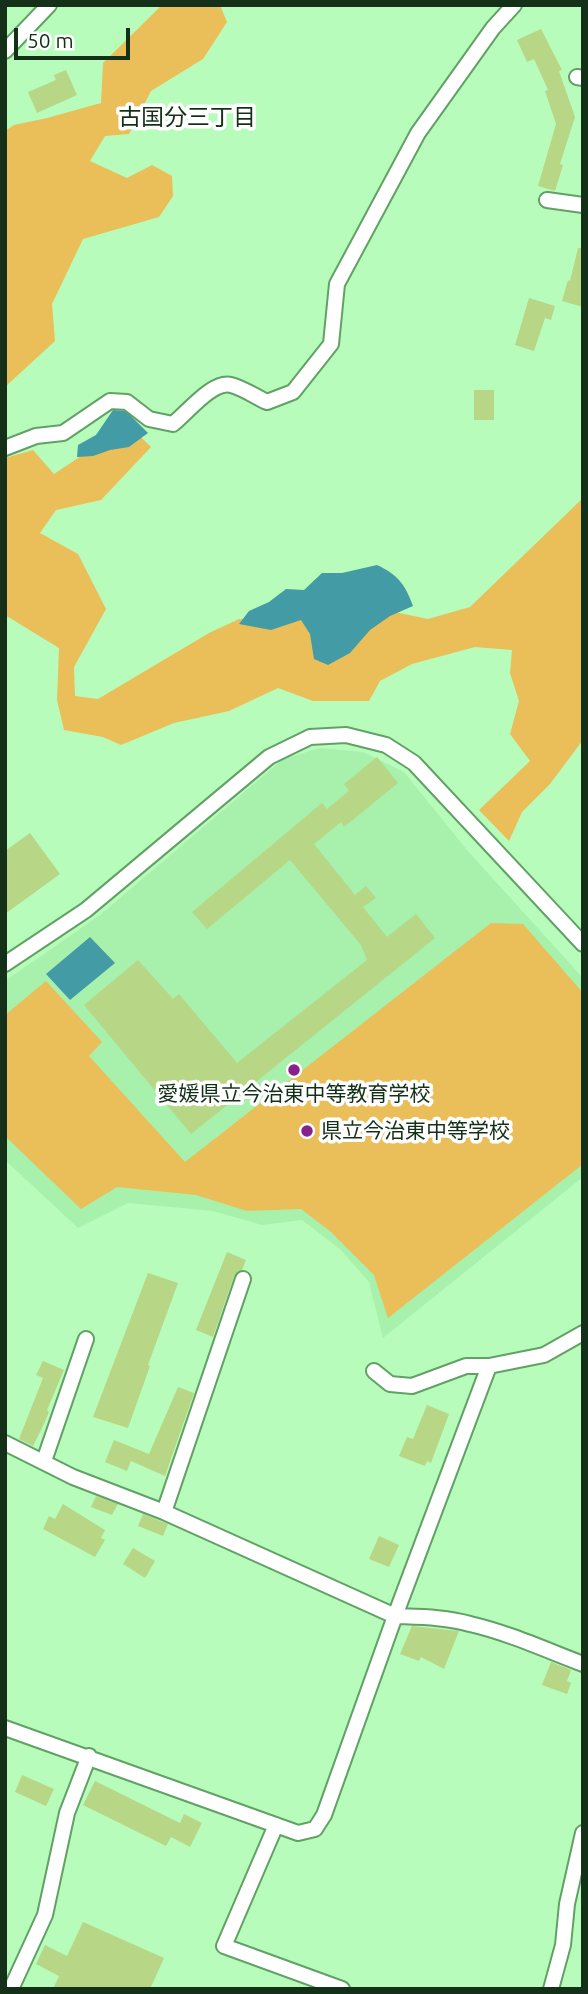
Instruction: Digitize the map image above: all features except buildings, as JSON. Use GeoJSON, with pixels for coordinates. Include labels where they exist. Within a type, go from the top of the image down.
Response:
{"type":"FeatureCollection","features":[{"type":"Feature","properties":{"kind":"street"},"geometry":{"type":"LineString","coordinates":[[5,51],[49,5]]}},
{"type":"Feature","properties":{"kind":"street"},"geometry":{"type":"LineString","coordinates":[[5,447],[36,436],[63,433],[110,401],[127,402],[149,419],[173,424],[211,389],[229,384],[267,402],[293,392],[331,344],[337,284],[418,133],[493,28],[514,5]]}},
{"type":"Feature","properties":{"kind":"street"},"geometry":{"type":"LineString","coordinates":[[547,200],[583,205]]}},
{"type":"Feature","properties":{"kind":"street"},"geometry":{"type":"LineString","coordinates":[[5,964],[86,910],[269,757],[310,737],[334,736],[346,736],[386,746],[414,763],[583,944]]}},
{"type":"Feature","properties":{"kind":"street"},"geometry":{"type":"LineString","coordinates":[[164,1512],[243,1279]]}},
{"type":"Feature","properties":{"kind":"street"},"geometry":{"type":"LineString","coordinates":[[374,1371],[390,1384],[412,1386],[466,1366],[489,1366],[544,1355],[583,1333]]}},
{"type":"Feature","properties":{"kind":"street"},"geometry":{"type":"LineString","coordinates":[[44,1461],[86,1339]]}},
{"type":"Feature","properties":{"kind":"street"},"geometry":{"type":"LineString","coordinates":[[5,1728],[298,1833],[315,1829],[324,1815],[489,1366]]}},
{"type":"Feature","properties":{"kind":"street"},"geometry":{"type":"LineString","coordinates":[[5,1443],[73,1477],[164,1512],[395,1616],[468,1623],[509,1635],[583,1664]]}},
{"type":"Feature","properties":{"kind":"street"},"geometry":{"type":"LineString","coordinates":[[11,1989],[45,1915],[67,1813],[89,1756]]}},
{"type":"Feature","properties":{"kind":"street"},"geometry":{"type":"LineString","coordinates":[[276,1825],[224,1946],[342,1989]]}},
{"type":"Feature","properties":{"kind":"street"},"geometry":{"type":"LineString","coordinates":[[551,1989],[563,1945],[567,1905],[583,1833]]}},
{"type":"Feature","properties":{"kind":"shaded area"},"geometry":{"type":"Polygon","coordinates":[[[162,5],[220,5],[227,22],[203,59],[151,91],[129,134],[105,136],[90,161],[127,178],[152,165],[172,176],[173,196],[159,217],[83,239],[52,304],[55,341],[5,387],[5,131],[14,125],[101,103],[103,63],[162,5]]]}},
{"type":"Feature","properties":{"kind":"shaded area"},"geometry":{"type":"Polygon","coordinates":[[[137,433],[151,447],[101,500],[56,510],[40,533],[78,554],[106,609],[74,667],[75,696],[98,699],[209,633],[239,619],[270,621],[385,610],[428,619],[470,607],[583,498],[583,740],[550,784],[522,812],[509,841],[479,810],[530,761],[510,734],[519,701],[510,673],[512,650],[475,647],[412,664],[380,681],[369,701],[313,701],[278,688],[229,711],[174,723],[121,745],[103,737],[64,730],[57,700],[59,648],[5,615],[5,458],[33,450],[54,474],[93,448],[137,433]]]}},
{"type":"Feature","properties":{"kind":"shaded area","name":"愛媛県立今治東中等教育学校"},"geometry":{"type":"Polygon","coordinates":[[[320,748],[363,752],[404,772],[467,850],[583,978],[583,1177],[383,1338],[369,1282],[341,1250],[302,1220],[262,1225],[213,1211],[128,1203],[78,1228],[5,1160],[5,981],[100,915],[283,759],[320,748]]]}},
{"type":"Feature","properties":{"kind":"shaded area"},"geometry":{"type":"Polygon","coordinates":[[[491,923],[523,924],[583,993],[583,1164],[388,1318],[374,1275],[330,1231],[301,1209],[247,1211],[196,1195],[117,1187],[81,1209],[5,1136],[5,1015],[46,981],[102,1042],[89,1056],[185,1162],[491,923]]]}},
{"type":"Feature","properties":{"kind":"water"},"geometry":{"type":"Polygon","coordinates":[[[113,410],[126,411],[148,433],[129,447],[77,457],[78,445],[96,435],[113,410]]]}},
{"type":"Feature","properties":{"kind":"water"},"geometry":{"type":"Polygon","coordinates":[[[377,565],[400,581],[413,606],[390,616],[370,630],[350,653],[328,665],[314,659],[310,634],[301,620],[271,630],[239,624],[249,611],[269,602],[286,589],[304,590],[322,573],[342,573],[377,565]]]}},
{"type":"Feature","properties":{"kind":"water"},"geometry":{"type":"Polygon","coordinates":[[[90,937],[115,963],[70,1000],[46,974],[90,937]]]}},
{"type":"Feature","properties":{"kind":"place","name":"愛媛県立今治東中等教育学校"},"geometry":{"type":"Point","coordinates":[294,1070]}},
{"type":"Feature","properties":{"kind":"place","name":"県立今治東中等学校"},"geometry":{"type":"Point","coordinates":[307,1131]}},
{"type":"Feature","properties":{"kind":"district","name":"古国分三丁目"},"geometry":{"type":"Point","coordinates":[187,117]}}]}
